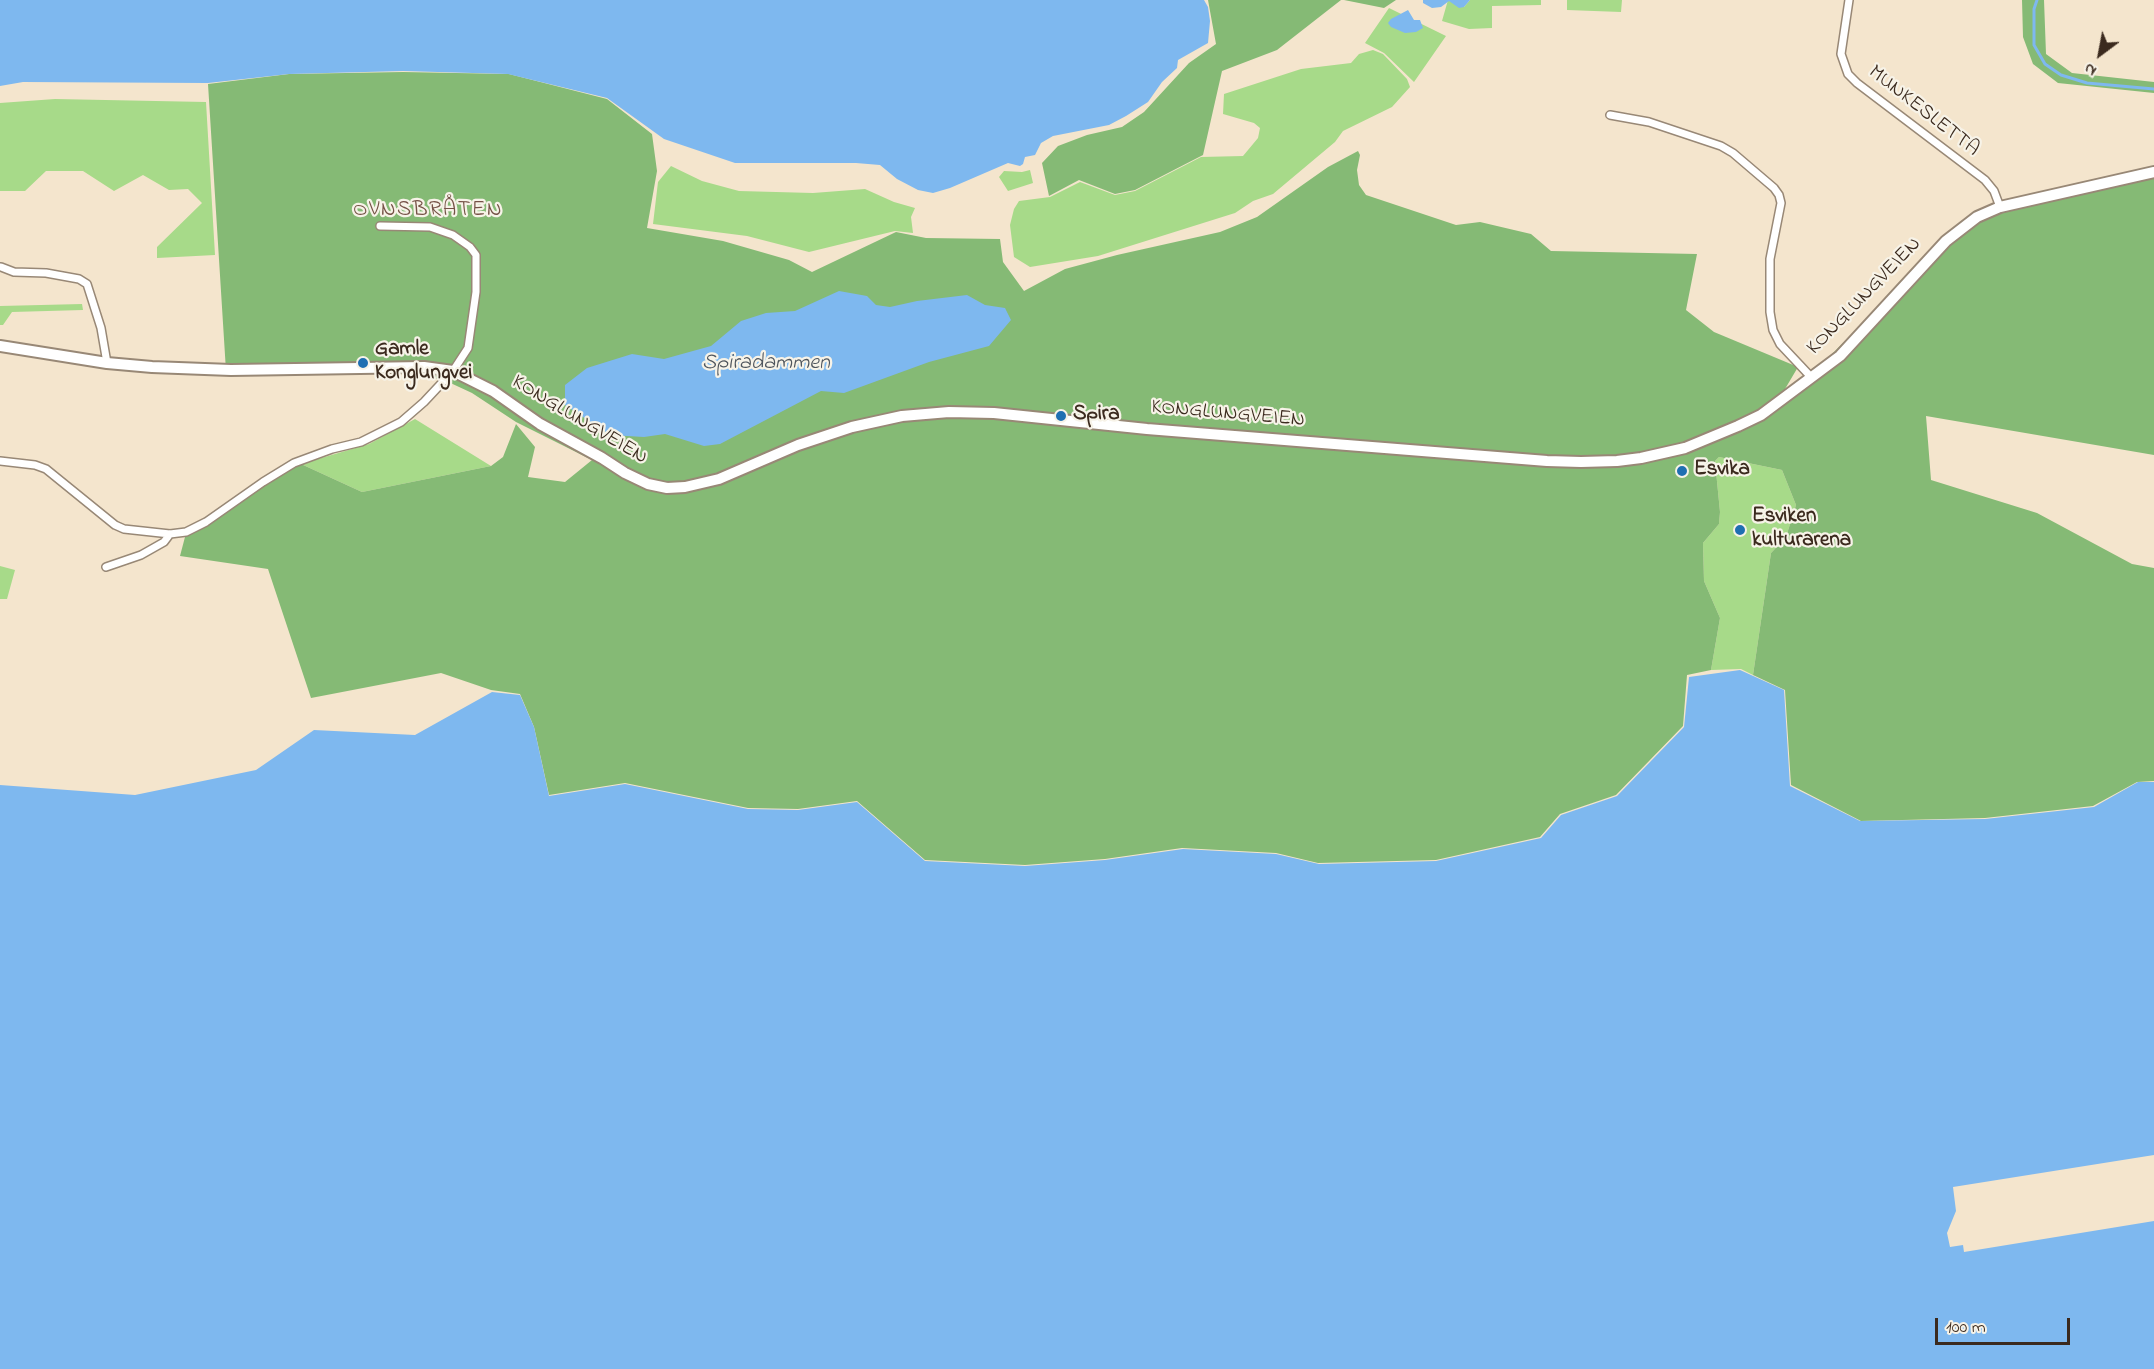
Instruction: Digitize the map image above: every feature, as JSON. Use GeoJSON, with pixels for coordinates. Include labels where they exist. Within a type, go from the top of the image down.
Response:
{"type":"FeatureCollection","features":[{"type":"Feature","properties":{"kind":"street","name":"MUNKESLETTA"},"geometry":{"type":"LineString","coordinates":[[1849,0],[1841,54],[1848,74],[1985,180],[1994,190],[2000,207]]}},
{"type":"Feature","properties":{"kind":"street"},"geometry":{"type":"LineString","coordinates":[[1610,115],[1649,122],[1721,146],[1750,167],[1779,195],[1779,213],[1770,259],[1770,312],[1773,330],[1780,344],[1812,378]]}},
{"type":"Feature","properties":{"kind":"street","name":"KONGLUNGVEIEN"},"geometry":{"type":"LineString","coordinates":[[0,346],[107,363],[152,367],[211,369],[424,367],[453,371],[486,387],[540,424],[625,473],[648,484],[667,488],[685,487],[719,479],[798,445],[852,427],[902,416],[949,412],[994,413],[1147,429],[1547,461],[1617,461],[1665,453],[1705,441],[1761,415],[1840,356],[1946,241],[1977,218],[2000,207],[2154,172]]}},
{"type":"Feature","properties":{"kind":"street"},"geometry":{"type":"LineString","coordinates":[[0,462],[35,465],[45,469],[115,525],[124,529],[170,534],[186,531],[206,522],[294,463],[332,449],[361,442],[401,422],[424,402],[453,371],[468,348],[476,292],[476,255],[470,247],[453,235],[430,227],[380,226]]}},
{"type":"Feature","properties":{"kind":"street"},"geometry":{"type":"LineString","coordinates":[[1,267],[14,272],[46,273],[78,279],[87,284],[101,328],[107,363]]}},
{"type":"Feature","properties":{"kind":"street"},"geometry":{"type":"LineString","coordinates":[[106,567],[141,555],[164,542],[170,534]]}},
{"type":"Feature","properties":{"kind":"green space"},"geometry":{"type":"Polygon","coordinates":[[[1208,0],[1341,0],[1277,50],[1222,71],[1203,155],[1135,190],[1115,194],[1079,180],[1049,196],[1042,163],[1058,146],[1087,135],[1122,127],[1144,112],[1189,63],[1216,44],[1208,0]]]}},
{"type":"Feature","properties":{"kind":"green space"},"geometry":{"type":"Polygon","coordinates":[[[1344,0],[1396,0],[1384,8],[1344,0]]]}},
{"type":"Feature","properties":{"kind":"green space"},"geometry":{"type":"Polygon","coordinates":[[[1448,0],[1464,7],[1470,0],[1541,0],[1541,5],[1492,6],[1492,28],[1469,29],[1442,21],[1448,0]]]}},
{"type":"Feature","properties":{"kind":"green space"},"geometry":{"type":"Polygon","coordinates":[[[1567,0],[1622,0],[1621,12],[1567,10],[1567,0]]]}},
{"type":"Feature","properties":{"kind":"green space"},"geometry":{"type":"Polygon","coordinates":[[[2022,0],[2044,0],[2046,54],[2072,73],[2154,82],[2154,93],[2058,83],[2033,64],[2023,37],[2022,0]]]}},
{"type":"Feature","properties":{"kind":"green space"},"geometry":{"type":"Polygon","coordinates":[[[1389,8],[1446,36],[1414,82],[1384,53],[1365,43],[1389,8]]]}},
{"type":"Feature","properties":{"kind":"green space"},"geometry":{"type":"Polygon","coordinates":[[[1373,50],[1383,54],[1407,79],[1410,87],[1392,107],[1343,131],[1335,142],[1273,194],[1253,201],[1235,213],[1098,256],[1030,267],[1014,257],[1010,225],[1014,209],[1019,201],[1050,197],[1080,182],[1115,195],[1135,191],[1201,157],[1243,156],[1258,138],[1260,128],[1254,123],[1223,114],[1224,94],[1301,69],[1351,63],[1359,54],[1373,50]]]}},
{"type":"Feature","properties":{"kind":"green space"},"geometry":{"type":"Polygon","coordinates":[[[403,72],[509,74],[607,99],[652,134],[657,171],[647,228],[723,241],[789,260],[812,272],[896,232],[926,238],[1000,239],[1003,262],[1024,291],[1065,269],[1220,232],[1257,217],[1328,167],[1358,151],[1360,155],[1357,170],[1359,185],[1366,195],[1456,225],[1480,222],[1531,234],[1551,251],[1697,254],[1686,310],[1714,332],[1798,367],[1785,389],[1743,423],[1787,396],[1946,239],[1978,219],[2024,203],[2154,173],[2154,455],[1926,416],[1931,480],[2037,513],[2132,564],[2154,568],[2154,781],[2137,782],[2093,806],[1985,818],[1861,821],[1791,785],[1785,690],[1753,675],[1771,553],[1786,537],[1796,505],[1782,470],[1719,457],[1715,461],[1719,524],[1703,543],[1704,581],[1720,618],[1711,670],[1687,675],[1683,726],[1616,795],[1560,814],[1540,837],[1436,860],[1318,863],[1276,853],[1182,848],[1105,859],[1025,865],[925,860],[857,801],[798,809],[748,808],[625,783],[549,795],[534,727],[520,694],[491,690],[441,673],[311,698],[268,569],[180,556],[185,537],[254,491],[301,464],[362,492],[491,466],[503,457],[516,424],[535,447],[528,477],[565,482],[592,460],[516,422],[472,393],[444,380],[403,374],[226,371],[208,84],[289,74],[403,72]]]}},
{"type":"Feature","properties":{"kind":"green space"},"geometry":{"type":"Polygon","coordinates":[[[55,99],[206,102],[215,255],[157,258],[157,247],[202,203],[188,189],[169,190],[143,175],[114,191],[83,171],[46,171],[25,191],[0,191],[0,103],[55,99]]]}},
{"type":"Feature","properties":{"kind":"green space"},"geometry":{"type":"Polygon","coordinates":[[[671,166],[702,181],[739,191],[813,193],[865,189],[894,202],[915,208],[911,217],[913,233],[895,231],[809,252],[747,236],[653,224],[658,182],[671,166]]]}},
{"type":"Feature","properties":{"kind":"green space"},"geometry":{"type":"Polygon","coordinates":[[[1030,170],[1033,183],[1008,191],[999,177],[1004,171],[1030,170]]]}},
{"type":"Feature","properties":{"kind":"green space"},"geometry":{"type":"Polygon","coordinates":[[[82,304],[83,310],[12,312],[3,325],[0,325],[0,306],[82,304]]]}},
{"type":"Feature","properties":{"kind":"green space"},"geometry":{"type":"Polygon","coordinates":[[[415,419],[491,466],[362,492],[301,464],[369,444],[415,419]]]}},
{"type":"Feature","properties":{"kind":"green space"},"geometry":{"type":"Polygon","coordinates":[[[1719,457],[1782,470],[1796,505],[1786,537],[1771,553],[1753,675],[1741,669],[1711,670],[1720,618],[1704,581],[1703,543],[1719,524],[1715,461],[1719,457]]]}},
{"type":"Feature","properties":{"kind":"green space"},"geometry":{"type":"Polygon","coordinates":[[[0,566],[15,570],[7,599],[0,599],[0,566]]]}},
{"type":"Feature","properties":{"kind":"water"},"geometry":{"type":"Polygon","coordinates":[[[0,0],[1204,0],[1208,7],[1210,21],[1208,43],[1178,60],[1177,68],[1162,82],[1148,102],[1126,116],[1109,125],[1053,136],[1041,143],[1035,155],[1025,157],[1020,166],[1008,163],[933,193],[918,190],[897,179],[880,165],[735,163],[664,139],[607,98],[508,74],[403,71],[289,74],[208,83],[23,82],[0,86],[0,0]]]}},
{"type":"Feature","properties":{"kind":"water"},"geometry":{"type":"Polygon","coordinates":[[[1423,0],[1470,0],[1464,7],[1459,8],[1449,1],[1441,7],[1432,8],[1423,3],[1423,0]]]}},
{"type":"Feature","properties":{"kind":"water"},"geometry":{"type":"Polygon","coordinates":[[[1408,10],[1414,20],[1420,20],[1423,28],[1416,32],[1405,33],[1391,27],[1388,23],[1391,19],[1408,10]]]}},
{"type":"Feature","properties":{"kind":"water","name":"Spiradammen"},"geometry":{"type":"Polygon","coordinates":[[[839,291],[867,296],[876,305],[890,307],[967,295],[985,305],[1005,308],[1011,320],[989,346],[929,362],[844,393],[821,391],[720,444],[704,446],[665,434],[644,437],[610,435],[565,405],[565,385],[587,368],[632,354],[664,359],[711,346],[741,321],[766,313],[795,311],[839,291]]]}},
{"type":"Feature","properties":{"kind":"water"},"geometry":{"type":"Polygon","coordinates":[[[1740,670],[1784,690],[1790,786],[1860,821],[1985,819],[2094,807],[2138,782],[2154,782],[2154,1155],[1953,1187],[1956,1211],[1947,1233],[1950,1247],[1963,1245],[1964,1252],[2154,1221],[2154,1369],[0,1369],[0,785],[135,795],[256,770],[314,730],[415,735],[492,692],[520,695],[534,727],[549,796],[625,784],[748,809],[798,810],[857,802],[925,861],[1025,866],[1105,860],[1183,849],[1276,854],[1319,864],[1436,861],[1541,838],[1561,815],[1617,796],[1684,727],[1689,677],[1740,670]]]}},
{"type":"Feature","properties":{"kind":"waterway"},"geometry":{"type":"LineString","coordinates":[[2037,0],[2034,9],[2034,45],[2045,64],[2061,75],[2087,83],[2154,89]]}},
{"type":"Feature","properties":{"kind":"place","name":"Gamle Konglungvei"},"geometry":{"type":"Point","coordinates":[363,363]}},
{"type":"Feature","properties":{"kind":"place","name":"Spira"},"geometry":{"type":"Point","coordinates":[1061,416]}},
{"type":"Feature","properties":{"kind":"place","name":"Esvika"},"geometry":{"type":"Point","coordinates":[1682,471]}},
{"type":"Feature","properties":{"kind":"place","name":"Esviken kulturarena"},"geometry":{"type":"Point","coordinates":[1740,530]}},
{"type":"Feature","properties":{"kind":"district","name":"OVNSBRÅTEN"},"geometry":{"type":"Point","coordinates":[428,211]}}]}
